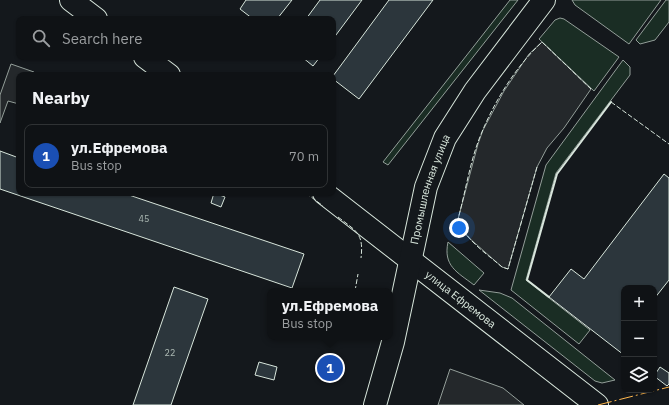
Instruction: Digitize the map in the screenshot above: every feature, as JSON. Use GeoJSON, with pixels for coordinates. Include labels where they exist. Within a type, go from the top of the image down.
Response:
{"type":"FeatureCollection","features":[{"type":"Feature","properties":{"kind":"street"},"geometry":{"type":"LineString","coordinates":[[70,0],[92,16]]}},
{"type":"Feature","properties":{"kind":"street","name":"Промышленная улица"},"geometry":{"type":"LineString","coordinates":[[375,405],[393,342],[426,187],[445,138],[475,90],[544,0]]}},
{"type":"Feature","properties":{"kind":"street"},"geometry":{"type":"LineString","coordinates":[[150,60],[165,72]]}},
{"type":"Feature","properties":{"kind":"street","name":"улица Ефремова"},"geometry":{"type":"LineString","coordinates":[[328,196],[597,405]]}},
{"type":"Feature","properties":{"kind":"green space"},"geometry":{"type":"Polygon","coordinates":[[[510,0],[518,0],[388,165],[383,162],[510,0]]]}},
{"type":"Feature","properties":{"kind":"green space"},"geometry":{"type":"Polygon","coordinates":[[[572,0],[661,0],[629,44],[575,5],[572,0]]]}},
{"type":"Feature","properties":{"kind":"green space"},"geometry":{"type":"Polygon","coordinates":[[[666,0],[669,0],[669,22],[655,40],[640,44],[636,40],[666,0]]]}},
{"type":"Feature","properties":{"kind":"green space"},"geometry":{"type":"Polygon","coordinates":[[[560,18],[564,19],[619,57],[594,91],[539,39],[555,20],[560,18]]]}},
{"type":"Feature","properties":{"kind":"green space"},"geometry":{"type":"Polygon","coordinates":[[[623,60],[630,67],[630,75],[556,173],[526,280],[590,330],[579,344],[511,290],[546,165],[623,60]]]}},
{"type":"Feature","properties":{"kind":"green space"},"geometry":{"type":"Polygon","coordinates":[[[448,242],[484,273],[474,285],[453,268],[448,257],[448,242]]]}},
{"type":"Feature","properties":{"kind":"green space"},"geometry":{"type":"Polygon","coordinates":[[[479,290],[500,293],[512,298],[615,380],[602,383],[595,381],[479,290]]]}},
{"type":"Feature","properties":{"kind":"shaded area"},"geometry":{"type":"Polygon","coordinates":[[[542,42],[591,89],[564,128],[547,148],[537,167],[508,269],[502,267],[468,237],[462,229],[458,219],[483,130],[504,91],[529,54],[542,42]]]}},
{"type":"Feature","properties":{"kind":"shaded area"},"geometry":{"type":"Polygon","coordinates":[[[11,64],[34,72],[16,72],[16,103],[8,101],[0,123],[0,95],[11,64]]]}},
{"type":"Feature","properties":{"kind":"shaded area"},"geometry":{"type":"Polygon","coordinates":[[[450,369],[503,388],[524,405],[438,405],[450,369]]]}},
{"type":"Feature","properties":{"kind":"building"},"geometry":{"type":"Polygon","coordinates":[[[246,0],[292,0],[279,16],[249,16],[240,9],[246,0]]]}},
{"type":"Feature","properties":{"kind":"building"},"geometry":{"type":"Polygon","coordinates":[[[320,0],[362,0],[336,35],[336,16],[308,16],[320,0]]]}},
{"type":"Feature","properties":{"kind":"building"},"geometry":{"type":"Polygon","coordinates":[[[389,0],[433,0],[359,99],[336,81],[336,72],[389,0]]]}},
{"type":"Feature","properties":{"kind":"building"},"geometry":{"type":"Polygon","coordinates":[[[306,60],[318,60],[313,66],[306,60]]]}},
{"type":"Feature","properties":{"kind":"building"},"geometry":{"type":"Polygon","coordinates":[[[0,151],[16,157],[16,194],[0,189],[0,151]]]}},
{"type":"Feature","properties":{"kind":"building"},"geometry":{"type":"Polygon","coordinates":[[[664,174],[669,178],[669,280],[657,295],[657,285],[621,285],[621,353],[549,297],[571,269],[584,279],[664,174]]]}},
{"type":"Feature","properties":{"kind":"building"},"geometry":{"type":"Polygon","coordinates":[[[21,196],[132,196],[304,254],[292,288],[21,196]]]}},
{"type":"Feature","properties":{"kind":"building"},"geometry":{"type":"Polygon","coordinates":[[[213,196],[225,197],[221,207],[211,203],[213,196]]]}},
{"type":"Feature","properties":{"kind":"building"},"geometry":{"type":"Polygon","coordinates":[[[174,287],[208,299],[171,405],[133,405],[174,287]]]}},
{"type":"Feature","properties":{"kind":"building"},"geometry":{"type":"Polygon","coordinates":[[[259,362],[277,367],[274,380],[255,375],[259,362]]]}},
{"type":"Feature","properties":{"kind":"building"},"geometry":{"type":"Polygon","coordinates":[[[660,367],[669,373],[669,384],[667,386],[657,378],[657,372],[660,367]]]}},
{"type":"Feature","properties":{"kind":"fence"},"geometry":{"type":"LineString","coordinates":[[537,167],[508,269],[502,267],[477,246],[461,227],[458,219],[472,161],[483,129],[504,89],[522,64],[542,42],[591,89]]}},
{"type":"Feature","properties":{"kind":"fence"},"geometry":{"type":"LineString","coordinates":[[611,102],[669,144]]}},
{"type":"Feature","properties":{"kind":"fence"},"geometry":{"type":"LineString","coordinates":[[310,196],[323,206]]}},
{"type":"Feature","properties":{"kind":"fence"},"geometry":{"type":"LineString","coordinates":[[338,217],[350,226],[360,238],[362,250],[361,258]]}},
{"type":"Feature","properties":{"kind":"fence"},"geometry":{"type":"LineString","coordinates":[[356,288],[358,274]]}},
{"type":"Feature","properties":{"kind":"wall"},"geometry":{"type":"LineString","coordinates":[[549,297],[527,280],[557,174],[611,102]]}},
{"type":"Feature","properties":{"kind":"power"},"geometry":{"type":"LineString","coordinates":[[598,405],[669,387]]}},
{"type":"Feature","properties":{"kind":"place","name":"ул.Ефремова"},"geometry":{"type":"Point","coordinates":[330,368]}}]}
